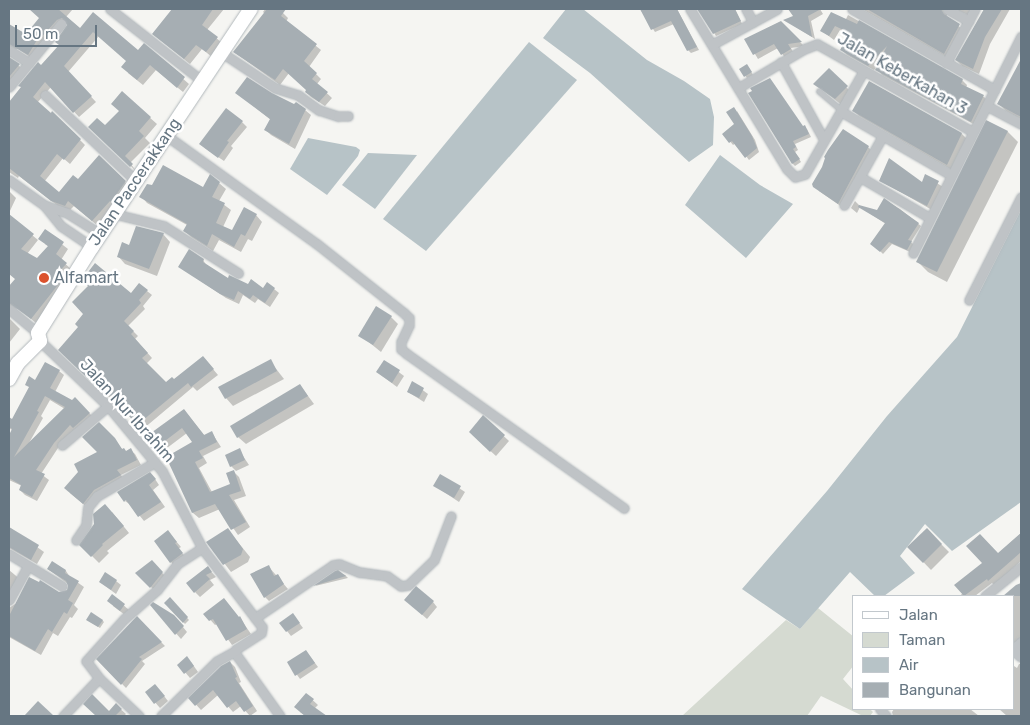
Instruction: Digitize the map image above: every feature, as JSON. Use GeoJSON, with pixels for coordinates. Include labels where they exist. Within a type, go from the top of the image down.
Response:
{"type":"FeatureCollection","features":[{"type":"Feature","properties":{"kind":"main road","name":"Jalan Paccerakkang"},"geometry":{"type":"LineString","coordinates":[[9,379],[18,363],[39,337],[100,234],[251,9]]}},
{"type":"Feature","properties":{"kind":"street"},"geometry":{"type":"LineString","coordinates":[[110,9],[202,81]]}},
{"type":"Feature","properties":{"kind":"street"},"geometry":{"type":"LineString","coordinates":[[690,9],[794,176],[804,176],[863,72]]}},
{"type":"Feature","properties":{"kind":"street"},"geometry":{"type":"LineString","coordinates":[[746,9],[753,22]]}},
{"type":"Feature","properties":{"kind":"street"},"geometry":{"type":"LineString","coordinates":[[713,44],[776,9]]}},
{"type":"Feature","properties":{"kind":"street"},"geometry":{"type":"LineString","coordinates":[[853,9],[994,90]]}},
{"type":"Feature","properties":{"kind":"street"},"geometry":{"type":"LineString","coordinates":[[947,9],[969,21]]}},
{"type":"Feature","properties":{"kind":"street"},"geometry":{"type":"LineString","coordinates":[[946,62],[975,9]]}},
{"type":"Feature","properties":{"kind":"street"},"geometry":{"type":"LineString","coordinates":[[9,86],[61,24]]}},
{"type":"Feature","properties":{"kind":"street"},"geometry":{"type":"LineString","coordinates":[[913,253],[1021,36]]}},
{"type":"Feature","properties":{"kind":"street","name":"Jalan Keberkahan 3"},"geometry":{"type":"LineString","coordinates":[[738,88],[781,62],[817,44],[863,72],[973,132]]}},
{"type":"Feature","properties":{"kind":"street"},"geometry":{"type":"LineString","coordinates":[[9,50],[29,63]]}},
{"type":"Feature","properties":{"kind":"street"},"geometry":{"type":"LineString","coordinates":[[221,52],[275,88],[298,95],[319,110],[338,116],[348,116]]}},
{"type":"Feature","properties":{"kind":"street"},"geometry":{"type":"LineString","coordinates":[[781,62],[824,140]]}},
{"type":"Feature","properties":{"kind":"street"},"geometry":{"type":"LineString","coordinates":[[45,95],[136,181]]}},
{"type":"Feature","properties":{"kind":"street"},"geometry":{"type":"LineString","coordinates":[[987,106],[1021,124]]}},
{"type":"Feature","properties":{"kind":"street"},"geometry":{"type":"LineString","coordinates":[[842,111],[882,137],[951,175]]}},
{"type":"Feature","properties":{"kind":"street"},"geometry":{"type":"LineString","coordinates":[[167,136],[310,238],[404,313],[409,318],[409,324],[401,342],[401,349],[407,354],[624,508]]}},
{"type":"Feature","properties":{"kind":"street"},"geometry":{"type":"LineString","coordinates":[[844,205],[882,137]]}},
{"type":"Feature","properties":{"kind":"street"},"geometry":{"type":"LineString","coordinates":[[860,177],[930,218]]}},
{"type":"Feature","properties":{"kind":"street"},"geometry":{"type":"LineString","coordinates":[[9,180],[44,205],[62,226],[92,247]]}},
{"type":"Feature","properties":{"kind":"street"},"geometry":{"type":"LineString","coordinates":[[969,300],[1021,197]]}},
{"type":"Feature","properties":{"kind":"street"},"geometry":{"type":"LineString","coordinates":[[44,205],[67,213],[100,234]]}},
{"type":"Feature","properties":{"kind":"street"},"geometry":{"type":"LineString","coordinates":[[115,214],[164,226],[238,273]]}},
{"type":"Feature","properties":{"kind":"street","name":"Jalan Nur Ibrahim"},"geometry":{"type":"LineString","coordinates":[[9,309],[108,406],[155,462],[168,481],[202,548],[262,627],[262,633],[235,651]]}},
{"type":"Feature","properties":{"kind":"street"},"geometry":{"type":"LineString","coordinates":[[62,445],[108,406]]}},
{"type":"Feature","properties":{"kind":"street"},"geometry":{"type":"LineString","coordinates":[[76,540],[86,525],[88,507],[97,496],[155,462]]}},
{"type":"Feature","properties":{"kind":"street"},"geometry":{"type":"LineString","coordinates":[[255,618],[333,565],[339,564],[359,572],[387,576],[401,586],[408,586],[434,560],[452,516]]}},
{"type":"Feature","properties":{"kind":"street"},"geometry":{"type":"LineString","coordinates":[[139,716],[98,678],[86,664],[87,659],[124,619],[157,590],[176,564],[202,548]]}},
{"type":"Feature","properties":{"kind":"street"},"geometry":{"type":"LineString","coordinates":[[9,554],[62,586]]}},
{"type":"Feature","properties":{"kind":"street"},"geometry":{"type":"LineString","coordinates":[[9,600],[28,566]]}},
{"type":"Feature","properties":{"kind":"street"},"geometry":{"type":"LineString","coordinates":[[986,595],[1021,566]]}},
{"type":"Feature","properties":{"kind":"street"},"geometry":{"type":"LineString","coordinates":[[160,716],[218,660],[235,651],[280,716]]}},
{"type":"Feature","properties":{"kind":"street"},"geometry":{"type":"LineString","coordinates":[[63,716],[98,678]]}},
{"type":"Feature","properties":{"kind":"lane"},"geometry":{"type":"LineString","coordinates":[[819,91],[842,111]]}},
{"type":"Feature","properties":{"kind":"green space"},"geometry":{"type":"Polygon","coordinates":[[[818,608],[852,635],[852,668],[843,679],[852,689],[852,710],[871,710],[873,712],[870,716],[863,716],[821,696],[807,716],[682,716],[786,620],[800,629],[818,608]]]}},
{"type":"Feature","properties":{"kind":"water"},"geometry":{"type":"Polygon","coordinates":[[[566,9],[583,9],[647,60],[684,81],[710,99],[714,117],[713,145],[689,162],[590,73],[543,38],[566,9]]]}},
{"type":"Feature","properties":{"kind":"water"},"geometry":{"type":"Polygon","coordinates":[[[529,42],[577,80],[426,251],[383,219],[529,42]]]}},
{"type":"Feature","properties":{"kind":"water"},"geometry":{"type":"Polygon","coordinates":[[[308,138],[356,147],[360,150],[358,156],[327,195],[290,169],[308,138]]]}},
{"type":"Feature","properties":{"kind":"water"},"geometry":{"type":"Polygon","coordinates":[[[368,153],[417,155],[375,209],[342,185],[368,153]]]}},
{"type":"Feature","properties":{"kind":"water"},"geometry":{"type":"Polygon","coordinates":[[[720,155],[760,185],[793,204],[746,258],[685,205],[720,155]]]}},
{"type":"Feature","properties":{"kind":"water"},"geometry":{"type":"Polygon","coordinates":[[[1021,210],[1021,502],[952,551],[925,524],[900,556],[915,573],[885,595],[874,595],[850,572],[800,629],[742,589],[827,491],[887,416],[957,337],[1021,210]]]}},
{"type":"Feature","properties":{"kind":"building"},"geometry":{"type":"Polygon","coordinates":[[[29,9],[58,9],[80,28],[93,12],[138,50],[144,43],[185,77],[177,88],[150,65],[137,80],[121,67],[126,61],[93,32],[64,66],[92,96],[73,113],[45,82],[33,97],[51,113],[52,111],[81,139],[64,160],[57,154],[40,176],[59,192],[73,175],[78,179],[99,155],[126,181],[111,202],[92,221],[68,201],[65,206],[51,201],[9,168],[9,102],[21,87],[18,86],[38,62],[41,65],[59,45],[55,42],[67,25],[62,18],[57,20],[37,40],[28,55],[9,44],[9,24],[26,34],[39,18],[29,9]]]}},
{"type":"Feature","properties":{"kind":"building"},"geometry":{"type":"Polygon","coordinates":[[[172,9],[213,9],[202,25],[218,37],[206,52],[196,45],[184,59],[152,34],[172,9]]]}},
{"type":"Feature","properties":{"kind":"building"},"geometry":{"type":"Polygon","coordinates":[[[267,9],[286,9],[281,16],[317,44],[304,61],[317,73],[312,79],[328,92],[319,102],[305,92],[306,90],[283,69],[275,80],[233,52],[267,9]]]}},
{"type":"Feature","properties":{"kind":"building"},"geometry":{"type":"Polygon","coordinates":[[[640,9],[677,9],[697,47],[687,51],[671,21],[651,30],[640,9]]]}},
{"type":"Feature","properties":{"kind":"building"},"geometry":{"type":"Polygon","coordinates":[[[697,9],[735,9],[741,21],[713,34],[697,9]]]}},
{"type":"Feature","properties":{"kind":"building"},"geometry":{"type":"Polygon","coordinates":[[[788,9],[821,9],[808,16],[812,37],[783,20],[793,16],[788,9]]]}},
{"type":"Feature","properties":{"kind":"building"},"geometry":{"type":"Polygon","coordinates":[[[867,9],[941,9],[944,14],[960,24],[944,54],[867,9]]]}},
{"type":"Feature","properties":{"kind":"building"},"geometry":{"type":"Polygon","coordinates":[[[984,9],[1002,9],[985,37],[973,69],[955,60],[984,9]]]}},
{"type":"Feature","properties":{"kind":"building"},"geometry":{"type":"Polygon","coordinates":[[[831,12],[857,24],[859,20],[963,79],[961,84],[984,95],[971,122],[875,70],[887,46],[868,66],[840,50],[850,33],[835,26],[829,36],[820,31],[831,12]]]}},
{"type":"Feature","properties":{"kind":"building"},"geometry":{"type":"Polygon","coordinates":[[[781,21],[802,42],[788,44],[791,49],[781,55],[774,44],[753,55],[744,39],[781,21]]]}},
{"type":"Feature","properties":{"kind":"building"},"geometry":{"type":"Polygon","coordinates":[[[9,57],[20,64],[9,77],[9,57]]]}},
{"type":"Feature","properties":{"kind":"building"},"geometry":{"type":"Polygon","coordinates":[[[1021,59],[1021,117],[997,104],[1021,59]]]}},
{"type":"Feature","properties":{"kind":"building"},"geometry":{"type":"Polygon","coordinates":[[[747,64],[752,72],[744,77],[739,69],[747,64]]]}},
{"type":"Feature","properties":{"kind":"building"},"geometry":{"type":"Polygon","coordinates":[[[829,68],[848,86],[835,99],[813,84],[829,68]]]}},
{"type":"Feature","properties":{"kind":"building"},"geometry":{"type":"Polygon","coordinates":[[[247,77],[272,93],[294,104],[296,102],[306,109],[289,144],[264,130],[270,119],[235,93],[247,77]]]}},
{"type":"Feature","properties":{"kind":"building"},"geometry":{"type":"Polygon","coordinates":[[[770,78],[803,126],[805,125],[809,134],[793,141],[796,147],[793,149],[800,159],[792,164],[748,93],[752,91],[750,88],[770,78]]]}},
{"type":"Feature","properties":{"kind":"building"},"geometry":{"type":"Polygon","coordinates":[[[869,81],[962,133],[947,165],[852,111],[869,81]]]}},
{"type":"Feature","properties":{"kind":"building"},"geometry":{"type":"Polygon","coordinates":[[[122,91],[151,117],[139,131],[144,136],[125,156],[133,164],[130,167],[88,127],[97,118],[105,125],[119,111],[111,104],[122,91]]]}},
{"type":"Feature","properties":{"kind":"building"},"geometry":{"type":"Polygon","coordinates":[[[734,107],[752,136],[757,148],[745,158],[732,141],[729,143],[722,134],[734,124],[726,112],[734,107]]]}},
{"type":"Feature","properties":{"kind":"building"},"geometry":{"type":"Polygon","coordinates":[[[226,108],[243,121],[227,141],[229,142],[218,158],[199,144],[226,108]]]}},
{"type":"Feature","properties":{"kind":"building"},"geometry":{"type":"Polygon","coordinates":[[[986,120],[1008,131],[937,272],[916,262],[986,120]]]}},
{"type":"Feature","properties":{"kind":"building"},"geometry":{"type":"Polygon","coordinates":[[[843,129],[869,146],[838,204],[813,187],[812,184],[822,167],[824,157],[843,129]]]}},
{"type":"Feature","properties":{"kind":"building"},"geometry":{"type":"Polygon","coordinates":[[[889,158],[922,182],[925,174],[939,181],[927,206],[879,181],[889,158]]]}},
{"type":"Feature","properties":{"kind":"building"},"geometry":{"type":"Polygon","coordinates":[[[163,165],[203,187],[210,174],[220,182],[212,197],[225,203],[216,223],[232,230],[244,207],[257,214],[245,236],[241,234],[234,247],[212,234],[207,246],[183,231],[187,224],[139,197],[147,184],[152,185],[163,165]]]}},
{"type":"Feature","properties":{"kind":"building"},"geometry":{"type":"Polygon","coordinates":[[[884,198],[919,223],[908,240],[912,241],[907,250],[889,242],[880,252],[870,244],[885,223],[858,207],[859,205],[877,210],[884,198]]]}},
{"type":"Feature","properties":{"kind":"building"},"geometry":{"type":"Polygon","coordinates":[[[9,214],[34,234],[21,249],[37,258],[48,246],[38,239],[45,229],[64,242],[56,254],[67,263],[55,276],[61,281],[31,319],[9,303],[9,286],[15,279],[9,274],[9,214]]]}},
{"type":"Feature","properties":{"kind":"building"},"geometry":{"type":"Polygon","coordinates":[[[136,226],[164,233],[149,269],[117,257],[122,242],[129,245],[136,226]]]}},
{"type":"Feature","properties":{"kind":"building"},"geometry":{"type":"Polygon","coordinates":[[[189,249],[204,259],[203,262],[228,278],[229,275],[248,284],[251,279],[263,288],[267,282],[275,288],[265,303],[253,295],[250,299],[238,291],[234,300],[220,294],[178,267],[189,249]]]}},
{"type":"Feature","properties":{"kind":"building"},"geometry":{"type":"Polygon","coordinates":[[[95,263],[131,293],[139,283],[148,290],[139,300],[141,303],[124,321],[134,331],[131,334],[148,353],[142,358],[166,382],[172,377],[174,379],[203,356],[214,369],[191,387],[188,383],[137,425],[110,395],[107,397],[58,350],[78,327],[75,324],[83,314],[72,302],[88,286],[82,280],[95,263]]]}},
{"type":"Feature","properties":{"kind":"building"},"geometry":{"type":"Polygon","coordinates":[[[376,306],[392,316],[373,345],[358,336],[376,306]]]}},
{"type":"Feature","properties":{"kind":"building"},"geometry":{"type":"Polygon","coordinates":[[[271,359],[277,371],[225,399],[218,387],[271,359]]]}},
{"type":"Feature","properties":{"kind":"building"},"geometry":{"type":"Polygon","coordinates":[[[384,360],[400,370],[392,383],[376,372],[384,360]]]}},
{"type":"Feature","properties":{"kind":"building"},"geometry":{"type":"Polygon","coordinates":[[[45,362],[60,370],[50,388],[72,400],[75,397],[90,413],[73,428],[70,425],[54,443],[36,470],[45,474],[32,497],[19,490],[21,485],[9,478],[9,435],[12,429],[9,427],[9,417],[12,419],[29,387],[25,385],[29,376],[35,380],[45,362]],[[45,396],[37,411],[39,412],[14,457],[65,407],[45,396]]]}},
{"type":"Feature","properties":{"kind":"building"},"geometry":{"type":"Polygon","coordinates":[[[412,381],[424,388],[419,398],[407,392],[412,381]]]}},
{"type":"Feature","properties":{"kind":"building"},"geometry":{"type":"Polygon","coordinates":[[[300,384],[308,396],[237,438],[230,426],[300,384]]]}},
{"type":"Feature","properties":{"kind":"building"},"geometry":{"type":"Polygon","coordinates":[[[184,409],[204,435],[212,431],[217,442],[199,451],[203,458],[195,462],[210,492],[230,484],[226,473],[234,470],[241,491],[229,495],[246,522],[231,530],[215,504],[192,513],[166,457],[192,442],[182,428],[153,450],[144,438],[184,409]]]}},
{"type":"Feature","properties":{"kind":"building"},"geometry":{"type":"Polygon","coordinates":[[[483,415],[505,435],[490,452],[469,432],[483,415]]]}},
{"type":"Feature","properties":{"kind":"building"},"geometry":{"type":"Polygon","coordinates":[[[99,422],[115,438],[122,449],[124,448],[126,451],[131,448],[137,460],[117,470],[121,475],[94,490],[83,504],[64,488],[78,472],[74,464],[97,452],[82,437],[99,422]]]}},
{"type":"Feature","properties":{"kind":"building"},"geometry":{"type":"Polygon","coordinates":[[[240,448],[245,460],[230,467],[225,455],[240,448]]]}},
{"type":"Feature","properties":{"kind":"building"},"geometry":{"type":"Polygon","coordinates":[[[150,472],[156,479],[149,485],[161,502],[138,517],[126,500],[124,502],[117,492],[150,472]]]}},
{"type":"Feature","properties":{"kind":"building"},"geometry":{"type":"Polygon","coordinates":[[[440,474],[461,486],[454,498],[433,486],[440,474]]]}},
{"type":"Feature","properties":{"kind":"building"},"geometry":{"type":"Polygon","coordinates":[[[105,504],[124,526],[102,544],[91,557],[79,545],[94,524],[93,514],[105,504]]]}},
{"type":"Feature","properties":{"kind":"building"},"geometry":{"type":"Polygon","coordinates":[[[9,527],[39,545],[31,560],[9,547],[9,527]]]}},
{"type":"Feature","properties":{"kind":"building"},"geometry":{"type":"Polygon","coordinates":[[[228,528],[243,549],[241,555],[223,565],[206,542],[228,528]]]}},
{"type":"Feature","properties":{"kind":"building"},"geometry":{"type":"Polygon","coordinates":[[[927,528],[942,544],[923,563],[907,547],[927,528]]]}},
{"type":"Feature","properties":{"kind":"building"},"geometry":{"type":"Polygon","coordinates":[[[168,530],[183,553],[170,563],[154,541],[168,530]]]}},
{"type":"Feature","properties":{"kind":"building"},"geometry":{"type":"Polygon","coordinates":[[[1021,533],[1021,552],[988,581],[987,579],[963,595],[954,585],[982,563],[966,546],[980,534],[998,553],[1021,533]]]}},
{"type":"Feature","properties":{"kind":"building"},"geometry":{"type":"Polygon","coordinates":[[[152,560],[163,572],[150,588],[135,573],[152,560]]]}},
{"type":"Feature","properties":{"kind":"building"},"geometry":{"type":"Polygon","coordinates":[[[52,561],[66,570],[65,573],[79,581],[68,600],[73,603],[67,614],[64,612],[52,632],[48,629],[35,651],[9,636],[9,616],[29,577],[39,582],[40,580],[59,592],[67,590],[66,581],[47,569],[52,561]]]}},
{"type":"Feature","properties":{"kind":"building"},"geometry":{"type":"Polygon","coordinates":[[[269,565],[274,576],[278,574],[284,584],[264,598],[250,574],[269,565]]]}},
{"type":"Feature","properties":{"kind":"building"},"geometry":{"type":"Polygon","coordinates":[[[208,566],[212,572],[206,575],[210,579],[194,593],[186,583],[208,566]]]}},
{"type":"Feature","properties":{"kind":"building"},"geometry":{"type":"Polygon","coordinates":[[[338,570],[346,576],[313,586],[335,571],[338,570]]]}},
{"type":"Feature","properties":{"kind":"building"},"geometry":{"type":"Polygon","coordinates":[[[105,572],[117,580],[111,590],[99,582],[105,572]]]}},
{"type":"Feature","properties":{"kind":"building"},"geometry":{"type":"Polygon","coordinates":[[[1021,583],[1021,596],[1004,595],[1021,583]]]}},
{"type":"Feature","properties":{"kind":"building"},"geometry":{"type":"Polygon","coordinates":[[[416,586],[434,601],[422,615],[404,600],[416,586]]]}},
{"type":"Feature","properties":{"kind":"building"},"geometry":{"type":"Polygon","coordinates":[[[112,594],[125,604],[120,611],[107,601],[112,594]]]}},
{"type":"Feature","properties":{"kind":"building"},"geometry":{"type":"Polygon","coordinates":[[[170,597],[188,617],[183,623],[164,603],[170,597]]]}},
{"type":"Feature","properties":{"kind":"building"},"geometry":{"type":"Polygon","coordinates":[[[224,598],[240,616],[247,629],[226,641],[213,619],[209,621],[203,614],[224,598]]]}},
{"type":"Feature","properties":{"kind":"building"},"geometry":{"type":"Polygon","coordinates":[[[153,602],[174,615],[184,626],[175,635],[150,605],[153,602]]]}},
{"type":"Feature","properties":{"kind":"building"},"geometry":{"type":"Polygon","coordinates":[[[91,612],[103,620],[98,627],[86,620],[91,612]]]}},
{"type":"Feature","properties":{"kind":"building"},"geometry":{"type":"Polygon","coordinates":[[[293,613],[300,623],[286,632],[279,623],[293,613]]]}},
{"type":"Feature","properties":{"kind":"building"},"geometry":{"type":"Polygon","coordinates":[[[137,616],[162,642],[139,657],[142,659],[121,685],[96,659],[137,616]]]}},
{"type":"Feature","properties":{"kind":"building"},"geometry":{"type":"Polygon","coordinates":[[[306,650],[315,663],[295,676],[287,662],[306,650]]]}},
{"type":"Feature","properties":{"kind":"building"},"geometry":{"type":"Polygon","coordinates":[[[187,656],[194,666],[184,674],[177,665],[187,656]]]}},
{"type":"Feature","properties":{"kind":"building"},"geometry":{"type":"Polygon","coordinates":[[[230,661],[237,677],[235,678],[253,706],[244,712],[236,701],[227,708],[213,690],[195,706],[188,698],[221,666],[230,661]]]}},
{"type":"Feature","properties":{"kind":"building"},"geometry":{"type":"Polygon","coordinates":[[[155,684],[165,696],[154,704],[145,692],[155,684]]]}},
{"type":"Feature","properties":{"kind":"building"},"geometry":{"type":"Polygon","coordinates":[[[306,693],[314,699],[310,704],[327,716],[305,716],[294,707],[306,693]]]}},
{"type":"Feature","properties":{"kind":"building"},"geometry":{"type":"Polygon","coordinates":[[[92,694],[109,711],[116,703],[122,709],[115,716],[96,716],[83,704],[92,694]]]}},
{"type":"Feature","properties":{"kind":"building"},"geometry":{"type":"Polygon","coordinates":[[[38,701],[54,716],[24,716],[38,701]]]}},
{"type":"Feature","properties":{"kind":"place","name":"Alfamart"},"geometry":{"type":"Point","coordinates":[44,278]}}]}
